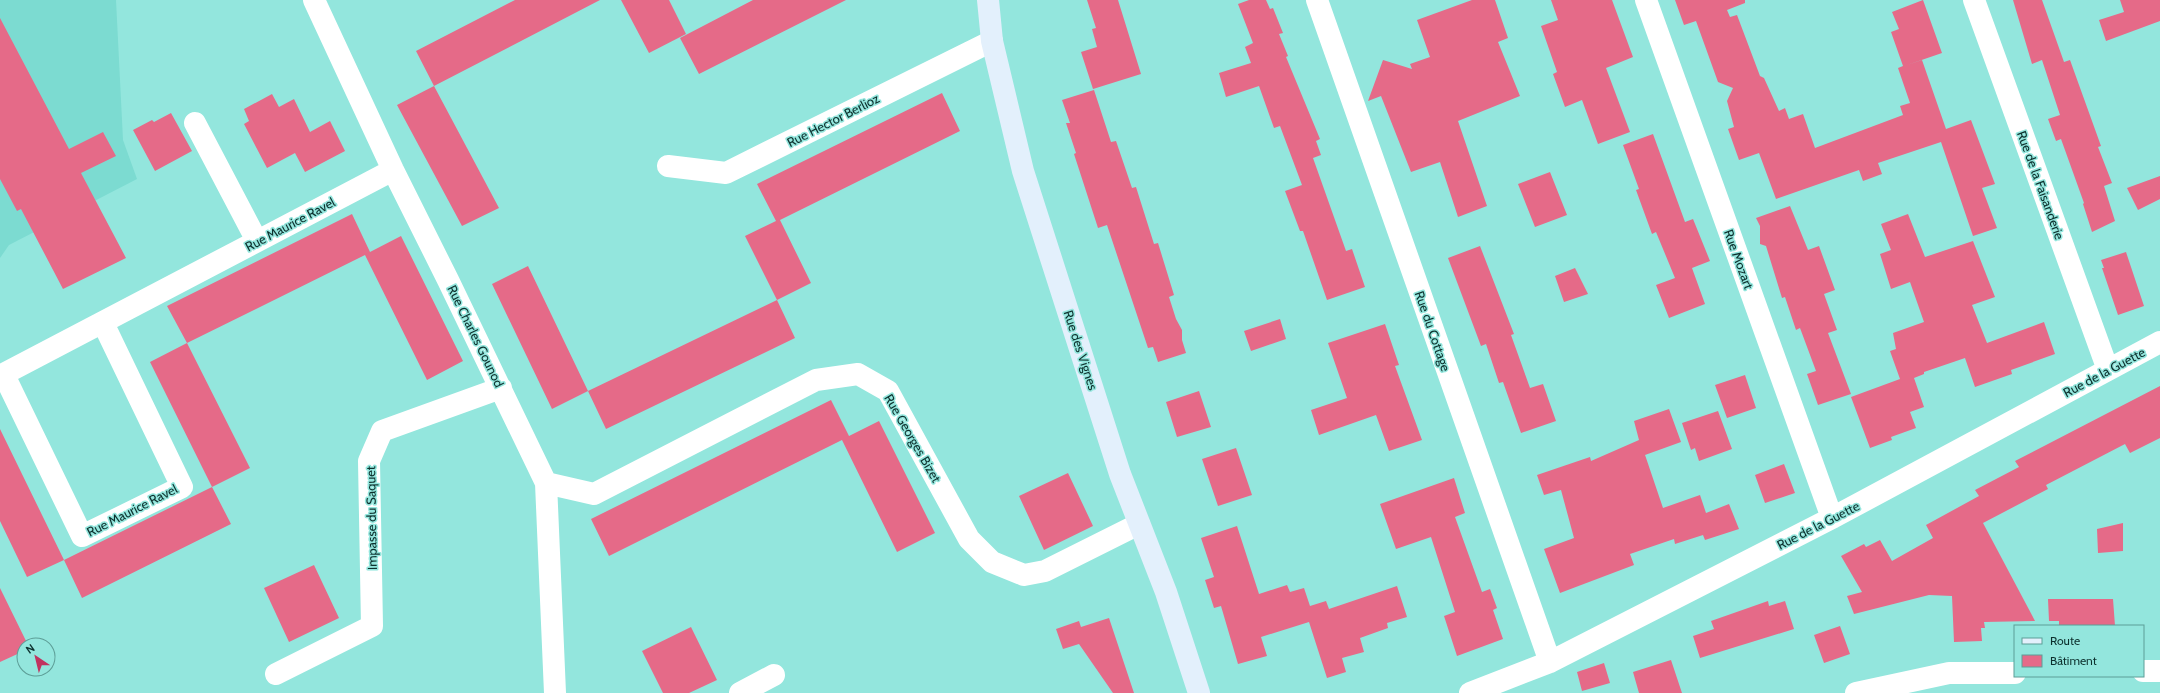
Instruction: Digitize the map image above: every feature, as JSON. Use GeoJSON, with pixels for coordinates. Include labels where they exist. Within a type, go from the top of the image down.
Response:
{"type":"FeatureCollection","features":[{"type":"Feature","properties":{"kind":"street","name":"Rue Charles Gounod"},"geometry":{"type":"LineString","coordinates":[[314,0],[393,170],[501,388],[546,483],[554,693]]}},
{"type":"Feature","properties":{"kind":"street","name":"Rue des Vignes"},"geometry":{"type":"LineString","coordinates":[[988,0],[992,41],[1024,171],[1120,474],[1166,592],[1199,693]]}},
{"type":"Feature","properties":{"kind":"street","name":"Rue du Cottage"},"geometry":{"type":"LineString","coordinates":[[1317,0],[1550,662]]}},
{"type":"Feature","properties":{"kind":"street","name":"Rue Mozart"},"geometry":{"type":"LineString","coordinates":[[1646,0],[1832,518]]}},
{"type":"Feature","properties":{"kind":"street","name":"Rue de la Faisanderie"},"geometry":{"type":"LineString","coordinates":[[1974,0],[2108,370]]}},
{"type":"Feature","properties":{"kind":"street","name":"Rue Hector Berlioz"},"geometry":{"type":"LineString","coordinates":[[668,166],[726,173],[992,41]]}},
{"type":"Feature","properties":{"kind":"street"},"geometry":{"type":"LineString","coordinates":[[195,123],[257,241]]}},
{"type":"Feature","properties":{"kind":"street","name":"Rue Maurice Ravel"},"geometry":{"type":"LineString","coordinates":[[103,323],[182,488],[82,536],[2,376],[393,170]]}},
{"type":"Feature","properties":{"kind":"street","name":"Rue de la Guette"},"geometry":{"type":"LineString","coordinates":[[1470,693],[1550,662],[1832,518],[2160,342]]}},
{"type":"Feature","properties":{"kind":"street","name":"Rue Georges Bizet"},"geometry":{"type":"LineString","coordinates":[[546,483],[594,494],[816,380],[858,374],[888,391],[969,539],[992,562],[1024,575],[1045,571],[1139,524]]}},
{"type":"Feature","properties":{"kind":"street","name":"Impasse du Saquet"},"geometry":{"type":"LineString","coordinates":[[276,674],[372,626],[369,461],[382,431],[501,388]]}},
{"type":"Feature","properties":{"kind":"street"},"geometry":{"type":"LineString","coordinates":[[2144,671],[2160,671]]}},
{"type":"Feature","properties":{"kind":"street"},"geometry":{"type":"LineString","coordinates":[[1856,693],[1949,673],[2014,673]]}},
{"type":"Feature","properties":{"kind":"street"},"geometry":{"type":"LineString","coordinates":[[740,693],[774,675]]}},
{"type":"Feature","properties":{"kind":"shaded area"},"geometry":{"type":"Polygon","coordinates":[[[0,0],[116,0],[123,140],[137,179],[9,245],[0,258],[0,0]]]}},
{"type":"Feature","properties":{"kind":"building"},"geometry":{"type":"Polygon","coordinates":[[[515,0],[600,0],[434,86],[416,51],[515,0]]]}},
{"type":"Feature","properties":{"kind":"building"},"geometry":{"type":"Polygon","coordinates":[[[621,0],[669,0],[686,34],[649,53],[621,0]]]}},
{"type":"Feature","properties":{"kind":"building"},"geometry":{"type":"Polygon","coordinates":[[[753,0],[846,0],[699,74],[680,38],[753,0]]]}},
{"type":"Feature","properties":{"kind":"building"},"geometry":{"type":"Polygon","coordinates":[[[1087,0],[1118,0],[1141,74],[1093,89],[1081,52],[1097,47],[1092,29],[1096,28],[1087,0]]]}},
{"type":"Feature","properties":{"kind":"building"},"geometry":{"type":"Polygon","coordinates":[[[1249,0],[1266,0],[1270,9],[1273,8],[1283,33],[1279,34],[1288,56],[1286,57],[1320,139],[1316,141],[1321,155],[1313,158],[1346,251],[1352,249],[1365,287],[1327,300],[1303,231],[1300,231],[1285,191],[1302,185],[1280,126],[1274,128],[1259,86],[1226,97],[1219,73],[1251,63],[1245,47],[1253,43],[1238,4],[1249,0]]]}},
{"type":"Feature","properties":{"kind":"building"},"geometry":{"type":"Polygon","coordinates":[[[1472,0],[1495,0],[1508,38],[1498,42],[1520,96],[1458,121],[1487,206],[1458,217],[1440,162],[1411,172],[1381,96],[1368,101],[1383,60],[1412,69],[1410,64],[1430,57],[1417,20],[1472,0]]]}},
{"type":"Feature","properties":{"kind":"building"},"geometry":{"type":"Polygon","coordinates":[[[1551,0],[1612,0],[1633,57],[1606,68],[1630,132],[1598,144],[1582,100],[1565,107],[1553,74],[1557,72],[1541,26],[1558,20],[1551,0]]]}},
{"type":"Feature","properties":{"kind":"building"},"geometry":{"type":"Polygon","coordinates":[[[1675,0],[1745,0],[1745,3],[1727,10],[1730,17],[1737,15],[1760,76],[1764,78],[1779,111],[1785,108],[1789,119],[1803,114],[1815,148],[1903,115],[1900,106],[1910,103],[1898,68],[1903,66],[1891,32],[1899,29],[1892,12],[1923,0],[1942,53],[1907,65],[1922,60],[1946,129],[1971,120],[1995,184],[1982,188],[1997,228],[1973,236],[1941,142],[1878,163],[1882,174],[1863,181],[1859,170],[1776,199],[1759,153],[1739,160],[1728,129],[1734,127],[1727,101],[1733,88],[1718,82],[1696,21],[1684,25],[1675,0]]]}},
{"type":"Feature","properties":{"kind":"building"},"geometry":{"type":"Polygon","coordinates":[[[2013,0],[2042,0],[2064,62],[2070,60],[2101,146],[2098,147],[2112,183],[2104,186],[2115,221],[2092,232],[2083,204],[2084,203],[2061,139],[2056,141],[2048,119],[2060,115],[2042,60],[2032,64],[2013,0]]]}},
{"type":"Feature","properties":{"kind":"building"},"geometry":{"type":"Polygon","coordinates":[[[2120,0],[2160,0],[2160,21],[2106,41],[2099,20],[2124,12],[2120,0]]]}},
{"type":"Feature","properties":{"kind":"building"},"geometry":{"type":"Polygon","coordinates":[[[0,18],[69,149],[103,132],[116,156],[81,173],[126,258],[63,289],[21,209],[17,211],[0,179],[0,18]]]}},
{"type":"Feature","properties":{"kind":"building"},"geometry":{"type":"Polygon","coordinates":[[[434,86],[499,208],[462,226],[397,105],[434,86]]]}},
{"type":"Feature","properties":{"kind":"building"},"geometry":{"type":"Polygon","coordinates":[[[1094,90],[1111,142],[1116,141],[1132,188],[1136,187],[1154,244],[1158,243],[1174,295],[1169,297],[1176,319],[1182,330],[1182,340],[1186,353],[1158,362],[1153,347],[1148,348],[1107,225],[1098,228],[1074,154],[1076,153],[1066,123],[1070,123],[1062,100],[1094,90]]]}},
{"type":"Feature","properties":{"kind":"building"},"geometry":{"type":"Polygon","coordinates":[[[942,93],[960,131],[780,220],[811,283],[777,300],[745,236],[776,221],[757,184],[942,93]]]}},
{"type":"Feature","properties":{"kind":"building"},"geometry":{"type":"Polygon","coordinates":[[[272,94],[279,107],[294,99],[310,132],[330,121],[345,151],[305,172],[295,153],[267,168],[244,124],[249,121],[244,109],[272,94]]]}},
{"type":"Feature","properties":{"kind":"building"},"geometry":{"type":"Polygon","coordinates":[[[171,113],[192,151],[155,171],[133,130],[152,120],[154,122],[171,113]]]}},
{"type":"Feature","properties":{"kind":"building"},"geometry":{"type":"Polygon","coordinates":[[[1653,134],[1685,222],[1693,219],[1710,261],[1692,268],[1705,304],[1669,318],[1656,285],[1675,278],[1656,232],[1652,234],[1636,190],[1639,189],[1623,145],[1653,134]]]}},
{"type":"Feature","properties":{"kind":"building"},"geometry":{"type":"Polygon","coordinates":[[[1550,172],[1567,215],[1535,227],[1518,184],[1550,172]]]}},
{"type":"Feature","properties":{"kind":"building"},"geometry":{"type":"Polygon","coordinates":[[[2160,176],[2160,199],[2138,210],[2127,188],[2160,176]]]}},
{"type":"Feature","properties":{"kind":"building"},"geometry":{"type":"Polygon","coordinates":[[[1790,206],[1808,250],[1819,246],[1835,290],[1824,294],[1837,330],[1828,333],[1851,394],[1818,405],[1807,374],[1816,371],[1800,328],[1796,330],[1785,297],[1782,298],[1766,246],[1760,244],[1760,226],[1756,218],[1790,206]]]}},
{"type":"Feature","properties":{"kind":"building"},"geometry":{"type":"Polygon","coordinates":[[[352,214],[370,252],[401,236],[463,361],[427,380],[365,255],[187,343],[167,306],[352,214]]]}},
{"type":"Feature","properties":{"kind":"building"},"geometry":{"type":"Polygon","coordinates":[[[1908,214],[1925,257],[1973,241],[1995,297],[1972,305],[1987,343],[2044,322],[2055,354],[2011,370],[2012,374],[1975,387],[1965,358],[1924,372],[1924,374],[1914,378],[1924,407],[1910,412],[1916,428],[1891,437],[1892,440],[1870,448],[1851,397],[1900,379],[1890,351],[1896,349],[1893,333],[1924,322],[1910,282],[1891,289],[1880,254],[1891,250],[1881,224],[1908,214]]]}},
{"type":"Feature","properties":{"kind":"building"},"geometry":{"type":"Polygon","coordinates":[[[1480,246],[1514,334],[1511,335],[1530,388],[1543,384],[1556,421],[1521,433],[1503,382],[1499,383],[1486,344],[1481,346],[1448,258],[1480,246]]]}},
{"type":"Feature","properties":{"kind":"building"},"geometry":{"type":"Polygon","coordinates":[[[2126,252],[2144,306],[2118,315],[2102,268],[2104,268],[2101,260],[2126,252]]]}},
{"type":"Feature","properties":{"kind":"building"},"geometry":{"type":"Polygon","coordinates":[[[528,266],[588,391],[552,409],[492,284],[528,266]]]}},
{"type":"Feature","properties":{"kind":"building"},"geometry":{"type":"Polygon","coordinates":[[[1575,268],[1588,294],[1564,302],[1555,276],[1575,268]]]}},
{"type":"Feature","properties":{"kind":"building"},"geometry":{"type":"Polygon","coordinates":[[[777,300],[795,338],[606,429],[588,391],[777,300]]]}},
{"type":"Feature","properties":{"kind":"building"},"geometry":{"type":"Polygon","coordinates":[[[1280,319],[1286,339],[1251,351],[1244,331],[1280,319]]]}},
{"type":"Feature","properties":{"kind":"building"},"geometry":{"type":"Polygon","coordinates":[[[1385,324],[1399,365],[1395,366],[1422,440],[1389,451],[1376,415],[1319,435],[1311,410],[1347,398],[1328,343],[1385,324]]]}},
{"type":"Feature","properties":{"kind":"building"},"geometry":{"type":"Polygon","coordinates":[[[187,343],[250,468],[212,487],[150,362],[187,343]]]}},
{"type":"Feature","properties":{"kind":"building"},"geometry":{"type":"Polygon","coordinates":[[[1745,375],[1756,408],[1727,418],[1715,385],[1745,375]]]}},
{"type":"Feature","properties":{"kind":"building"},"geometry":{"type":"Polygon","coordinates":[[[2160,386],[2160,438],[2130,453],[2125,444],[2046,485],[2048,489],[1983,523],[2035,621],[1984,622],[1985,628],[1981,628],[1982,641],[1954,642],[1952,596],[1929,595],[1854,614],[1847,596],[1862,592],[1841,556],[1864,544],[1866,547],[1880,540],[1892,561],[1933,538],[1926,525],[1979,496],[1975,490],[2019,467],[2015,461],[2160,386]]]}},
{"type":"Feature","properties":{"kind":"building"},"geometry":{"type":"Polygon","coordinates":[[[1199,391],[1211,427],[1177,437],[1166,402],[1199,391]]]}},
{"type":"Feature","properties":{"kind":"building"},"geometry":{"type":"Polygon","coordinates":[[[831,400],[849,436],[879,421],[935,533],[897,552],[842,440],[609,556],[591,519],[831,400]]]}},
{"type":"Feature","properties":{"kind":"building"},"geometry":{"type":"Polygon","coordinates":[[[1669,409],[1681,442],[1645,455],[1663,508],[1700,495],[1706,513],[1729,504],[1739,529],[1705,540],[1703,535],[1675,544],[1674,539],[1630,554],[1634,565],[1560,593],[1544,549],[1574,538],[1561,490],[1544,495],[1537,475],[1590,457],[1591,461],[1639,440],[1634,421],[1669,409]]]}},
{"type":"Feature","properties":{"kind":"building"},"geometry":{"type":"Polygon","coordinates":[[[1718,411],[1732,449],[1699,461],[1695,448],[1691,450],[1682,423],[1718,411]]]}},
{"type":"Feature","properties":{"kind":"building"},"geometry":{"type":"Polygon","coordinates":[[[0,429],[64,560],[27,577],[0,521],[0,429]]]}},
{"type":"Feature","properties":{"kind":"building"},"geometry":{"type":"Polygon","coordinates":[[[1236,448],[1252,495],[1218,506],[1202,459],[1236,448]]]}},
{"type":"Feature","properties":{"kind":"building"},"geometry":{"type":"Polygon","coordinates":[[[1784,464],[1795,493],[1765,503],[1755,475],[1784,464]]]}},
{"type":"Feature","properties":{"kind":"building"},"geometry":{"type":"Polygon","coordinates":[[[1068,473],[1093,526],[1044,550],[1019,496],[1068,473]]]}},
{"type":"Feature","properties":{"kind":"building"},"geometry":{"type":"Polygon","coordinates":[[[1454,478],[1465,513],[1455,517],[1482,592],[1490,589],[1497,608],[1493,610],[1503,639],[1457,656],[1444,616],[1455,612],[1431,537],[1396,549],[1380,504],[1454,478]]]}},
{"type":"Feature","properties":{"kind":"building"},"geometry":{"type":"Polygon","coordinates":[[[212,487],[231,524],[82,598],[64,560],[212,487]]]}},
{"type":"Feature","properties":{"kind":"building"},"geometry":{"type":"Polygon","coordinates":[[[2123,523],[2123,551],[2098,553],[2097,529],[2123,523]]]}},
{"type":"Feature","properties":{"kind":"building"},"geometry":{"type":"Polygon","coordinates":[[[1237,526],[1259,594],[1287,585],[1290,592],[1304,588],[1310,606],[1326,601],[1329,609],[1397,586],[1407,617],[1387,623],[1388,628],[1360,638],[1364,652],[1342,658],[1346,672],[1327,678],[1309,622],[1261,637],[1267,656],[1238,664],[1221,606],[1214,608],[1205,580],[1214,577],[1201,538],[1237,526]]]}},
{"type":"Feature","properties":{"kind":"building"},"geometry":{"type":"Polygon","coordinates":[[[314,565],[339,618],[289,642],[264,588],[314,565]]]}},
{"type":"Feature","properties":{"kind":"building"},"geometry":{"type":"Polygon","coordinates":[[[0,588],[24,637],[16,637],[16,655],[0,662],[0,588]]]}},
{"type":"Feature","properties":{"kind":"building"},"geometry":{"type":"Polygon","coordinates":[[[2048,599],[2113,599],[2115,625],[2059,625],[2059,621],[2049,621],[2048,599]]]}},
{"type":"Feature","properties":{"kind":"building"},"geometry":{"type":"Polygon","coordinates":[[[1768,601],[1769,606],[1785,601],[1794,629],[1700,658],[1693,636],[1714,629],[1711,621],[1768,601]]]}},
{"type":"Feature","properties":{"kind":"building"},"geometry":{"type":"Polygon","coordinates":[[[1109,618],[1134,693],[1113,693],[1079,644],[1063,649],[1056,629],[1079,621],[1081,627],[1109,618]]]}},
{"type":"Feature","properties":{"kind":"building"},"geometry":{"type":"Polygon","coordinates":[[[1840,626],[1850,654],[1824,663],[1814,635],[1840,626]]]}},
{"type":"Feature","properties":{"kind":"building"},"geometry":{"type":"Polygon","coordinates":[[[691,627],[717,680],[689,693],[663,693],[642,651],[691,627]]]}},
{"type":"Feature","properties":{"kind":"building"},"geometry":{"type":"Polygon","coordinates":[[[1671,660],[1682,693],[1639,693],[1633,672],[1671,660]]]}},
{"type":"Feature","properties":{"kind":"building"},"geometry":{"type":"Polygon","coordinates":[[[1604,663],[1610,683],[1582,691],[1577,672],[1604,663]]]}}]}
